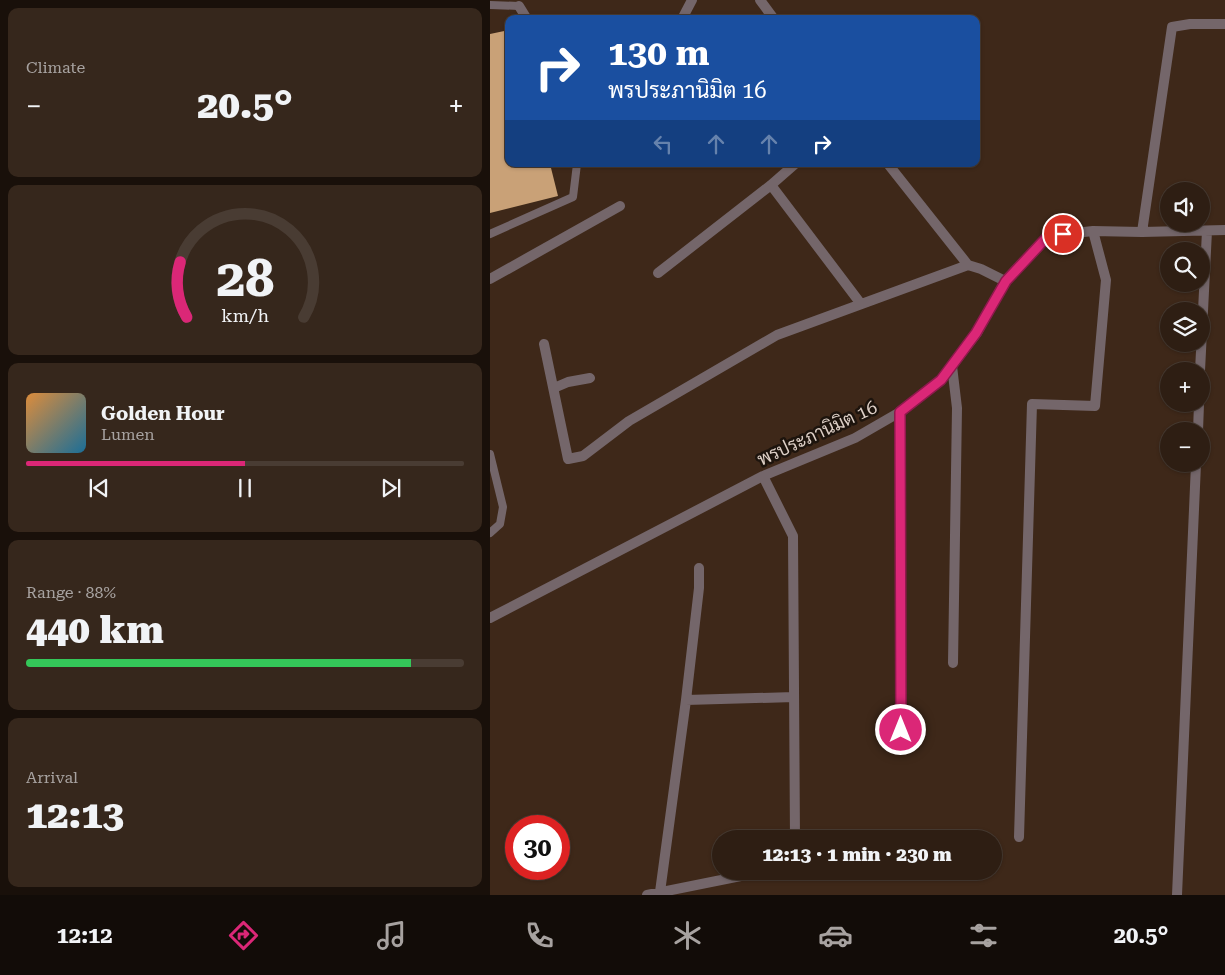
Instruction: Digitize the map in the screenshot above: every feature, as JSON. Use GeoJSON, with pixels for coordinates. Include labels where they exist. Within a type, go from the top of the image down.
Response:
{"type":"FeatureCollection","features":[{"type":"Feature","properties":{"kind":"street"},"geometry":{"type":"LineString","coordinates":[[684,15],[692,0]]}},
{"type":"Feature","properties":{"kind":"street"},"geometry":{"type":"LineString","coordinates":[[760,0],[771,15]]}},
{"type":"Feature","properties":{"kind":"street"},"geometry":{"type":"LineString","coordinates":[[519,6],[525,15]]}},
{"type":"Feature","properties":{"kind":"street"},"geometry":{"type":"LineString","coordinates":[[1142,232],[1172,27],[1190,24],[1225,24]]}},
{"type":"Feature","properties":{"kind":"street"},"geometry":{"type":"LineString","coordinates":[[658,273],[792,167]]}},
{"type":"Feature","properties":{"kind":"street"},"geometry":{"type":"LineString","coordinates":[[890,167],[968,265],[1006,281]]}},
{"type":"Feature","properties":{"kind":"street"},"geometry":{"type":"LineString","coordinates":[[771,185],[861,304]]}},
{"type":"Feature","properties":{"kind":"street"},"geometry":{"type":"LineString","coordinates":[[490,279],[620,206]]}},
{"type":"Feature","properties":{"kind":"street","name":"พรประภานิมิต 16"},"geometry":{"type":"LineString","coordinates":[[1210,231],[1225,230]]}},
{"type":"Feature","properties":{"kind":"street"},"geometry":{"type":"LineString","coordinates":[[1019,837],[1032,404],[1095,406],[1106,280],[1093,231]]}},
{"type":"Feature","properties":{"kind":"street","name":"พรประภานิมิต 16"},"geometry":{"type":"LineString","coordinates":[[490,618],[763,476],[855,438],[900,412],[941,380],[976,333],[1006,281],[1048,236],[1093,231],[1160,232]]}},
{"type":"Feature","properties":{"kind":"street"},"geometry":{"type":"LineString","coordinates":[[1200,362],[1207,232]]}},
{"type":"Feature","properties":{"kind":"street"},"geometry":{"type":"LineString","coordinates":[[544,344],[568,459],[583,456],[629,421],[777,335],[968,265]]}},
{"type":"Feature","properties":{"kind":"street"},"geometry":{"type":"LineString","coordinates":[[952,366],[957,408],[953,663]]}},
{"type":"Feature","properties":{"kind":"street"},"geometry":{"type":"LineString","coordinates":[[554,388],[568,382],[590,378]]}},
{"type":"Feature","properties":{"kind":"street"},"geometry":{"type":"LineString","coordinates":[[900,412],[901,730]]}},
{"type":"Feature","properties":{"kind":"street"},"geometry":{"type":"LineString","coordinates":[[1177,895],[1196,472]]}},
{"type":"Feature","properties":{"kind":"street"},"geometry":{"type":"LineString","coordinates":[[763,476],[793,536],[796,830]]}},
{"type":"Feature","properties":{"kind":"street"},"geometry":{"type":"LineString","coordinates":[[660,892],[686,700],[699,588],[699,568]]}},
{"type":"Feature","properties":{"kind":"street"},"geometry":{"type":"LineString","coordinates":[[686,700],[794,697]]}},
{"type":"Feature","properties":{"kind":"street"},"geometry":{"type":"LineString","coordinates":[[647,895],[721,880]]}},
{"type":"Feature","properties":{"kind":"lane"},"geometry":{"type":"LineString","coordinates":[[490,5],[519,6]]}},
{"type":"Feature","properties":{"kind":"lane"},"geometry":{"type":"LineString","coordinates":[[490,234],[573,197],[577,167]]}},
{"type":"Feature","properties":{"kind":"lane"},"geometry":{"type":"LineString","coordinates":[[490,454],[503,507],[500,524],[490,533]]}},
{"type":"Feature","properties":{"kind":"building"},"geometry":{"type":"Polygon","coordinates":[[[505,31],[505,167],[551,167],[558,196],[490,213],[490,34],[505,31]]]}},
{"type":"Feature","properties":{"kind":"route"},"geometry":{"type":"LineString","coordinates":[[901,730],[900,412],[941,380],[976,333],[1006,281],[1048,236],[1063,234]]}}]}
